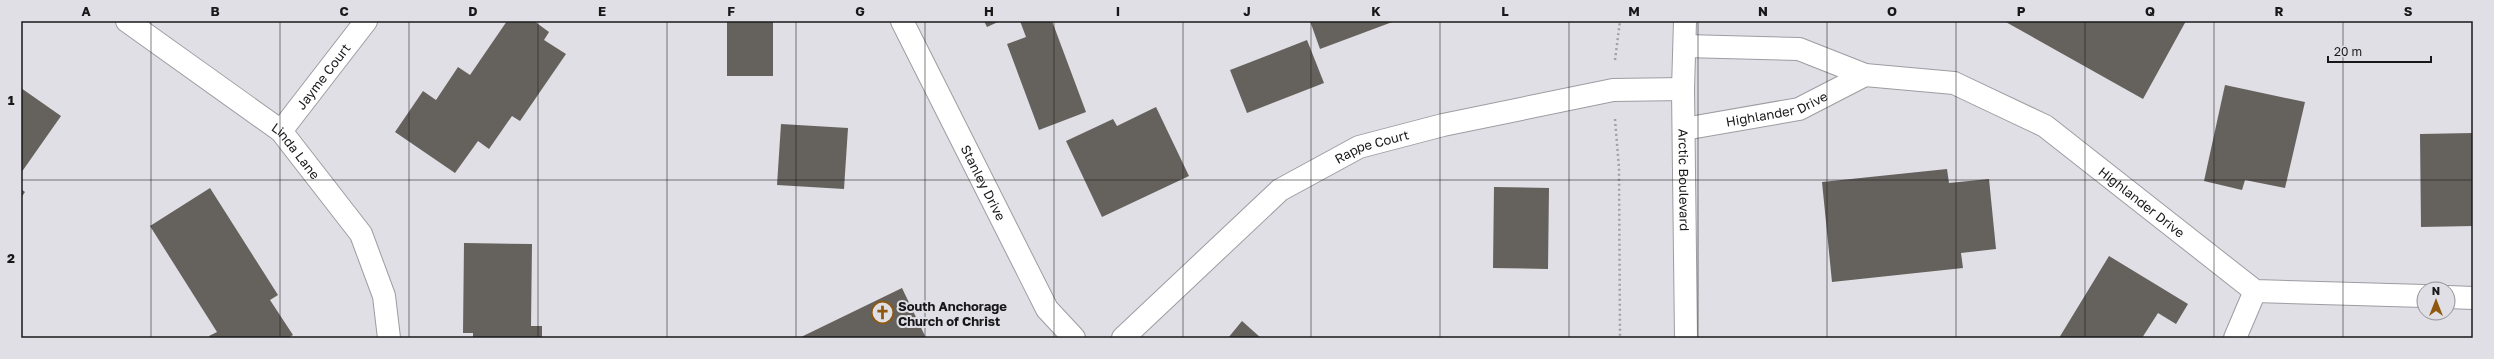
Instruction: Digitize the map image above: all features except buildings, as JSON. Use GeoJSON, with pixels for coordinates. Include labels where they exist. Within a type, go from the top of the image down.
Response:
{"type":"FeatureCollection","features":[{"type":"Feature","properties":{"kind":"street","name":"Linda Lane"},"geometry":{"type":"LineString","coordinates":[[127,21],[281,131],[361,234],[384,296],[389,338]]}},
{"type":"Feature","properties":{"kind":"street","name":"Jayme Court"},"geometry":{"type":"LineString","coordinates":[[281,131],[366,21]]}},
{"type":"Feature","properties":{"kind":"street","name":"Stanley Drive"},"geometry":{"type":"LineString","coordinates":[[902,21],[1046,309],[1074,338]]}},
{"type":"Feature","properties":{"kind":"street","name":"Arctic Boulevard"},"geometry":{"type":"LineString","coordinates":[[1685,21],[1683,89],[1686,338]]}},
{"type":"Feature","properties":{"kind":"street","name":"Highlander Drive"},"geometry":{"type":"LineString","coordinates":[[1685,46],[1799,48],[1865,75],[1954,84],[2045,126],[2255,291]]}},
{"type":"Feature","properties":{"kind":"street","name":"Highlander Drive"},"geometry":{"type":"LineString","coordinates":[[1684,129],[1799,109],[1865,75]]}},
{"type":"Feature","properties":{"kind":"street","name":"Rappe Court"},"geometry":{"type":"LineString","coordinates":[[1122,338],[1280,190],[1359,146],[1443,125],[1613,90],[1683,89]]}},
{"type":"Feature","properties":{"kind":"street"},"geometry":{"type":"LineString","coordinates":[[2235,338],[2255,291],[2416,296]]}},
{"type":"Feature","properties":{"kind":"street"},"geometry":{"type":"LineString","coordinates":[[2456,297],[2473,298]]}},
{"type":"Feature","properties":{"kind":"path"},"geometry":{"type":"LineString","coordinates":[[1620,21],[1613,90],[1619,168],[1620,338]]}},
{"type":"Feature","properties":{"kind":"place","name":"South Anchorage Church of Christ"},"geometry":{"type":"Point","coordinates":[882,313]}}]}
